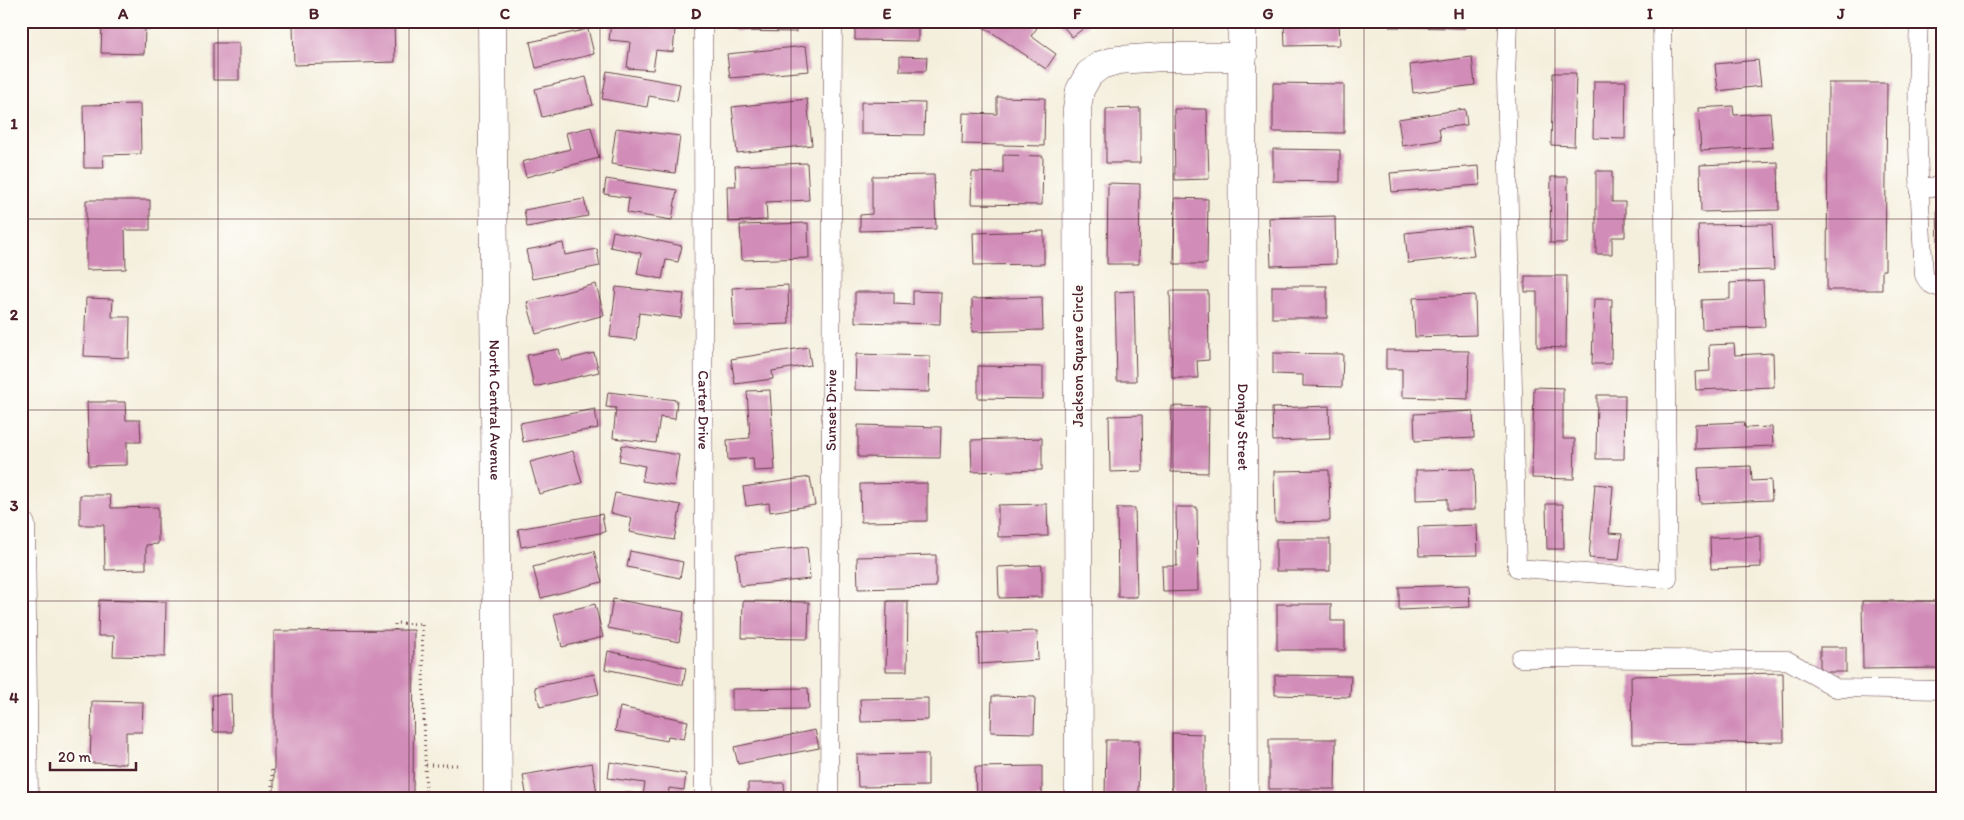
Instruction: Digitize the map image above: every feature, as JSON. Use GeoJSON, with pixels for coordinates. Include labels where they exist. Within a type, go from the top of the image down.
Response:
{"type":"FeatureCollection","features":[{"type":"Feature","properties":{"kind":"street","name":"North Central Avenue"},"geometry":{"type":"LineString","coordinates":[[492,21],[498,799]]}},
{"type":"Feature","properties":{"kind":"street","name":"Donjay Street"},"geometry":{"type":"LineString","coordinates":[[1242,21],[1244,799]]}},
{"type":"Feature","properties":{"kind":"street","name":"Jackson Square Circle"},"geometry":{"type":"LineString","coordinates":[[1078,799],[1077,109],[1080,90],[1089,74],[1101,65],[1118,60],[1163,57],[1243,57]]}},
{"type":"Feature","properties":{"kind":"street"},"geometry":{"type":"LineString","coordinates":[[21,525],[24,799]]}},
{"type":"Feature","properties":{"kind":"lane","name":"Carter Drive"},"geometry":{"type":"LineString","coordinates":[[703,21],[704,799]]}},
{"type":"Feature","properties":{"kind":"lane","name":"Sunset Drive"},"geometry":{"type":"LineString","coordinates":[[829,799],[833,21]]}},
{"type":"Feature","properties":{"kind":"lane"},"geometry":{"type":"LineString","coordinates":[[1508,21],[1506,78],[1516,568],[1668,579],[1662,21]]}},
{"type":"Feature","properties":{"kind":"lane"},"geometry":{"type":"LineString","coordinates":[[1919,21],[1916,75],[1924,276],[1928,283],[1936,288],[1943,288]]}},
{"type":"Feature","properties":{"kind":"lane"},"geometry":{"type":"LineString","coordinates":[[1919,187],[1943,187]]}},
{"type":"Feature","properties":{"kind":"lane"},"geometry":{"type":"LineString","coordinates":[[1520,658],[1787,660],[1836,688],[1943,690]]}},
{"type":"Feature","properties":{"kind":"path"},"geometry":{"type":"LineString","coordinates":[[394,630],[394,623],[422,624],[426,799]]}},
{"type":"Feature","properties":{"kind":"path"},"geometry":{"type":"LineString","coordinates":[[426,765],[457,765]]}},
{"type":"Feature","properties":{"kind":"path"},"geometry":{"type":"LineString","coordinates":[[272,770],[272,799]]}},
{"type":"Feature","properties":{"kind":"building"},"geometry":{"type":"Polygon","coordinates":[[[102,21],[153,21],[153,29],[145,29],[144,54],[101,53],[102,21]]]}},
{"type":"Feature","properties":{"kind":"building"},"geometry":{"type":"Polygon","coordinates":[[[394,21],[395,62],[294,65],[293,24],[394,21]]]}},
{"type":"Feature","properties":{"kind":"building"},"geometry":{"type":"Polygon","coordinates":[[[611,21],[675,29],[673,52],[656,50],[653,70],[627,68],[630,42],[609,40],[611,21]]]}},
{"type":"Feature","properties":{"kind":"building"},"geometry":{"type":"Polygon","coordinates":[[[735,21],[796,21],[796,32],[735,31],[735,21]]]}},
{"type":"Feature","properties":{"kind":"building"},"geometry":{"type":"Polygon","coordinates":[[[855,21],[918,21],[918,41],[855,40],[855,21]]]}},
{"type":"Feature","properties":{"kind":"building"},"geometry":{"type":"Polygon","coordinates":[[[975,21],[1027,21],[1037,28],[1031,36],[1056,54],[1046,69],[975,21]]]}},
{"type":"Feature","properties":{"kind":"building"},"geometry":{"type":"Polygon","coordinates":[[[1059,21],[1085,21],[1088,25],[1072,37],[1059,21]]]}},
{"type":"Feature","properties":{"kind":"building"},"geometry":{"type":"Polygon","coordinates":[[[1284,21],[1339,21],[1340,45],[1285,46],[1284,21]]]}},
{"type":"Feature","properties":{"kind":"building"},"geometry":{"type":"Polygon","coordinates":[[[1389,21],[1466,21],[1465,28],[1389,27],[1389,21]]]}},
{"type":"Feature","properties":{"kind":"building"},"geometry":{"type":"Polygon","coordinates":[[[588,29],[594,54],[536,68],[530,42],[588,29]]]}},
{"type":"Feature","properties":{"kind":"building"},"geometry":{"type":"Polygon","coordinates":[[[213,43],[239,43],[239,80],[213,80],[213,43]]]}},
{"type":"Feature","properties":{"kind":"building"},"geometry":{"type":"Polygon","coordinates":[[[806,46],[809,71],[730,78],[727,54],[806,46]]]}},
{"type":"Feature","properties":{"kind":"building"},"geometry":{"type":"Polygon","coordinates":[[[900,56],[927,57],[926,71],[900,71],[900,56]]]}},
{"type":"Feature","properties":{"kind":"building"},"geometry":{"type":"Polygon","coordinates":[[[1472,57],[1475,85],[1413,93],[1410,65],[1472,57]]]}},
{"type":"Feature","properties":{"kind":"building"},"geometry":{"type":"Polygon","coordinates":[[[1758,60],[1761,86],[1718,91],[1715,64],[1758,60]]]}},
{"type":"Feature","properties":{"kind":"building"},"geometry":{"type":"Polygon","coordinates":[[[607,71],[680,84],[677,101],[649,96],[647,107],[602,99],[607,71]]]}},
{"type":"Feature","properties":{"kind":"building"},"geometry":{"type":"Polygon","coordinates":[[[1553,73],[1576,73],[1574,146],[1551,145],[1553,73]]]}},
{"type":"Feature","properties":{"kind":"building"},"geometry":{"type":"Polygon","coordinates":[[[586,77],[593,105],[542,117],[535,89],[586,77]]]}},
{"type":"Feature","properties":{"kind":"building"},"geometry":{"type":"Polygon","coordinates":[[[1594,81],[1626,81],[1625,139],[1593,138],[1594,81]]]}},
{"type":"Feature","properties":{"kind":"building"},"geometry":{"type":"Polygon","coordinates":[[[1273,83],[1344,84],[1344,133],[1273,132],[1273,83]]]}},
{"type":"Feature","properties":{"kind":"building"},"geometry":{"type":"Polygon","coordinates":[[[1828,83],[1887,83],[1885,270],[1882,270],[1882,290],[1827,290],[1828,83]]]}},
{"type":"Feature","properties":{"kind":"building"},"geometry":{"type":"Polygon","coordinates":[[[997,97],[1045,98],[1044,146],[962,144],[963,113],[997,114],[997,97]]]}},
{"type":"Feature","properties":{"kind":"building"},"geometry":{"type":"Polygon","coordinates":[[[807,99],[812,145],[737,153],[732,107],[807,99]]]}},
{"type":"Feature","properties":{"kind":"building"},"geometry":{"type":"Polygon","coordinates":[[[861,102],[925,103],[924,135],[861,134],[861,102]]]}},
{"type":"Feature","properties":{"kind":"building"},"geometry":{"type":"Polygon","coordinates":[[[140,104],[141,154],[103,155],[104,168],[84,168],[83,105],[140,104]]]}},
{"type":"Feature","properties":{"kind":"building"},"geometry":{"type":"Polygon","coordinates":[[[1733,106],[1734,115],[1770,113],[1773,147],[1701,151],[1698,108],[1733,106]]]}},
{"type":"Feature","properties":{"kind":"building"},"geometry":{"type":"Polygon","coordinates":[[[1140,108],[1140,163],[1106,163],[1106,109],[1140,108]]]}},
{"type":"Feature","properties":{"kind":"building"},"geometry":{"type":"Polygon","coordinates":[[[1174,109],[1207,109],[1209,179],[1175,180],[1174,109]]]}},
{"type":"Feature","properties":{"kind":"building"},"geometry":{"type":"Polygon","coordinates":[[[1465,109],[1467,125],[1439,128],[1441,140],[1402,146],[1398,119],[1465,109]]]}},
{"type":"Feature","properties":{"kind":"building"},"geometry":{"type":"Polygon","coordinates":[[[591,127],[599,158],[526,177],[522,162],[570,149],[566,133],[591,127]]]}},
{"type":"Feature","properties":{"kind":"building"},"geometry":{"type":"Polygon","coordinates":[[[616,128],[680,136],[675,173],[611,164],[616,128]]]}},
{"type":"Feature","properties":{"kind":"building"},"geometry":{"type":"Polygon","coordinates":[[[1273,149],[1340,150],[1340,182],[1273,181],[1273,149]]]}},
{"type":"Feature","properties":{"kind":"building"},"geometry":{"type":"Polygon","coordinates":[[[1003,155],[1043,156],[1042,205],[971,204],[972,172],[1003,173],[1003,155]]]}},
{"type":"Feature","properties":{"kind":"building"},"geometry":{"type":"Polygon","coordinates":[[[1778,162],[1779,210],[1701,212],[1700,165],[1778,162]]]}},
{"type":"Feature","properties":{"kind":"building"},"geometry":{"type":"Polygon","coordinates":[[[807,163],[809,200],[766,202],[767,220],[728,222],[727,186],[736,186],[735,166],[807,163]]]}},
{"type":"Feature","properties":{"kind":"building"},"geometry":{"type":"Polygon","coordinates":[[[1479,166],[1480,185],[1392,192],[1390,173],[1479,166]]]}},
{"type":"Feature","properties":{"kind":"building"},"geometry":{"type":"Polygon","coordinates":[[[1596,171],[1612,171],[1612,202],[1625,202],[1625,237],[1612,237],[1612,254],[1596,254],[1596,171]]]}},
{"type":"Feature","properties":{"kind":"building"},"geometry":{"type":"Polygon","coordinates":[[[934,175],[936,229],[860,231],[860,215],[872,214],[872,176],[934,175]]]}},
{"type":"Feature","properties":{"kind":"building"},"geometry":{"type":"Polygon","coordinates":[[[1551,177],[1568,177],[1567,243],[1550,243],[1551,177]]]}},
{"type":"Feature","properties":{"kind":"building"},"geometry":{"type":"Polygon","coordinates":[[[606,179],[677,190],[672,220],[627,213],[629,198],[604,194],[606,179]]]}},
{"type":"Feature","properties":{"kind":"building"},"geometry":{"type":"Polygon","coordinates":[[[1108,183],[1140,184],[1139,264],[1107,264],[1108,183]]]}},
{"type":"Feature","properties":{"kind":"building"},"geometry":{"type":"Polygon","coordinates":[[[1175,198],[1208,199],[1207,264],[1174,264],[1175,198]]]}},
{"type":"Feature","properties":{"kind":"building"},"geometry":{"type":"Polygon","coordinates":[[[584,199],[588,216],[527,227],[524,210],[584,199]]]}},
{"type":"Feature","properties":{"kind":"building"},"geometry":{"type":"Polygon","coordinates":[[[86,200],[150,200],[150,230],[125,230],[126,269],[86,270],[86,200]]]}},
{"type":"Feature","properties":{"kind":"building"},"geometry":{"type":"Polygon","coordinates":[[[1943,207],[1943,276],[1939,276],[1937,208],[1943,207]]]}},
{"type":"Feature","properties":{"kind":"building"},"geometry":{"type":"Polygon","coordinates":[[[1335,216],[1336,264],[1271,266],[1269,218],[1335,216]]]}},
{"type":"Feature","properties":{"kind":"building"},"geometry":{"type":"Polygon","coordinates":[[[808,223],[809,258],[742,260],[740,225],[808,223]]]}},
{"type":"Feature","properties":{"kind":"building"},"geometry":{"type":"Polygon","coordinates":[[[1772,224],[1774,270],[1700,272],[1698,225],[1772,224]]]}},
{"type":"Feature","properties":{"kind":"building"},"geometry":{"type":"Polygon","coordinates":[[[1470,226],[1474,256],[1408,263],[1405,233],[1470,226]]]}},
{"type":"Feature","properties":{"kind":"building"},"geometry":{"type":"Polygon","coordinates":[[[613,231],[682,246],[678,262],[666,260],[662,279],[637,274],[641,253],[610,247],[613,231]]]}},
{"type":"Feature","properties":{"kind":"building"},"geometry":{"type":"Polygon","coordinates":[[[1044,231],[1044,264],[974,265],[973,233],[1044,231]]]}},
{"type":"Feature","properties":{"kind":"building"},"geometry":{"type":"Polygon","coordinates":[[[563,243],[565,255],[597,249],[600,266],[532,279],[526,250],[563,243]]]}},
{"type":"Feature","properties":{"kind":"building"},"geometry":{"type":"Polygon","coordinates":[[[1525,276],[1567,276],[1566,348],[1537,347],[1537,292],[1525,292],[1525,276]]]}},
{"type":"Feature","properties":{"kind":"building"},"geometry":{"type":"Polygon","coordinates":[[[1763,281],[1765,327],[1702,329],[1701,300],[1730,299],[1730,283],[1763,281]]]}},
{"type":"Feature","properties":{"kind":"building"},"geometry":{"type":"Polygon","coordinates":[[[596,284],[604,315],[536,334],[527,302],[596,284]]]}},
{"type":"Feature","properties":{"kind":"building"},"geometry":{"type":"Polygon","coordinates":[[[788,285],[789,324],[734,326],[732,288],[788,285]]]}},
{"type":"Feature","properties":{"kind":"building"},"geometry":{"type":"Polygon","coordinates":[[[1272,286],[1327,286],[1327,318],[1272,318],[1272,286]]]}},
{"type":"Feature","properties":{"kind":"building"},"geometry":{"type":"Polygon","coordinates":[[[616,287],[684,294],[681,318],[639,313],[636,340],[610,337],[616,287]]]}},
{"type":"Feature","properties":{"kind":"building"},"geometry":{"type":"Polygon","coordinates":[[[913,291],[941,292],[940,324],[855,322],[855,292],[894,292],[894,304],[913,305],[913,291]]]}},
{"type":"Feature","properties":{"kind":"building"},"geometry":{"type":"Polygon","coordinates":[[[1134,291],[1136,381],[1117,381],[1115,292],[1134,291]]]}},
{"type":"Feature","properties":{"kind":"building"},"geometry":{"type":"Polygon","coordinates":[[[1170,291],[1208,291],[1209,360],[1197,361],[1198,378],[1172,378],[1170,291]]]}},
{"type":"Feature","properties":{"kind":"building"},"geometry":{"type":"Polygon","coordinates":[[[1475,295],[1476,335],[1415,337],[1413,298],[1475,295]]]}},
{"type":"Feature","properties":{"kind":"building"},"geometry":{"type":"Polygon","coordinates":[[[1042,297],[1043,330],[972,332],[972,299],[1042,297]]]}},
{"type":"Feature","properties":{"kind":"building"},"geometry":{"type":"Polygon","coordinates":[[[86,298],[113,299],[112,317],[130,317],[129,358],[84,356],[86,298]]]}},
{"type":"Feature","properties":{"kind":"building"},"geometry":{"type":"Polygon","coordinates":[[[1594,299],[1612,299],[1611,364],[1592,364],[1594,299]]]}},
{"type":"Feature","properties":{"kind":"building"},"geometry":{"type":"Polygon","coordinates":[[[1734,344],[1735,355],[1773,353],[1774,387],[1696,390],[1695,372],[1710,371],[1709,345],[1734,344]]]}},
{"type":"Feature","properties":{"kind":"building"},"geometry":{"type":"Polygon","coordinates":[[[808,347],[811,365],[772,371],[773,379],[735,384],[731,359],[808,347]]]}},
{"type":"Feature","properties":{"kind":"building"},"geometry":{"type":"Polygon","coordinates":[[[559,349],[562,361],[594,353],[599,372],[534,387],[527,355],[559,349]]]}},
{"type":"Feature","properties":{"kind":"building"},"geometry":{"type":"Polygon","coordinates":[[[1386,350],[1469,351],[1468,399],[1402,397],[1402,369],[1386,369],[1386,350]]]}},
{"type":"Feature","properties":{"kind":"building"},"geometry":{"type":"Polygon","coordinates":[[[1273,353],[1343,354],[1342,387],[1303,386],[1303,375],[1273,374],[1273,353]]]}},
{"type":"Feature","properties":{"kind":"building"},"geometry":{"type":"Polygon","coordinates":[[[856,354],[930,356],[929,392],[855,390],[856,354]]]}},
{"type":"Feature","properties":{"kind":"building"},"geometry":{"type":"Polygon","coordinates":[[[978,366],[1043,367],[1043,399],[978,398],[978,366]]]}},
{"type":"Feature","properties":{"kind":"building"},"geometry":{"type":"Polygon","coordinates":[[[1534,387],[1563,388],[1563,439],[1575,439],[1574,479],[1532,478],[1534,387]]]}},
{"type":"Feature","properties":{"kind":"building"},"geometry":{"type":"Polygon","coordinates":[[[770,390],[775,470],[754,471],[753,458],[728,460],[727,440],[750,438],[747,391],[770,390]]]}},
{"type":"Feature","properties":{"kind":"building"},"geometry":{"type":"Polygon","coordinates":[[[608,392],[677,400],[675,419],[660,417],[656,443],[613,438],[616,408],[606,407],[608,392]]]}},
{"type":"Feature","properties":{"kind":"building"},"geometry":{"type":"Polygon","coordinates":[[[1597,395],[1625,395],[1624,459],[1596,459],[1597,395]]]}},
{"type":"Feature","properties":{"kind":"building"},"geometry":{"type":"Polygon","coordinates":[[[87,402],[125,402],[126,420],[140,420],[141,442],[127,442],[127,465],[89,466],[87,402]]]}},
{"type":"Feature","properties":{"kind":"building"},"geometry":{"type":"Polygon","coordinates":[[[1172,406],[1209,407],[1208,473],[1171,472],[1172,406]]]}},
{"type":"Feature","properties":{"kind":"building"},"geometry":{"type":"Polygon","coordinates":[[[1329,406],[1330,439],[1273,441],[1272,408],[1329,406]]]}},
{"type":"Feature","properties":{"kind":"building"},"geometry":{"type":"Polygon","coordinates":[[[595,409],[598,428],[523,442],[520,423],[595,409]]]}},
{"type":"Feature","properties":{"kind":"building"},"geometry":{"type":"Polygon","coordinates":[[[1473,411],[1474,438],[1415,441],[1414,414],[1473,411]]]}},
{"type":"Feature","properties":{"kind":"building"},"geometry":{"type":"Polygon","coordinates":[[[1142,415],[1143,471],[1110,472],[1109,416],[1142,415]]]}},
{"type":"Feature","properties":{"kind":"building"},"geometry":{"type":"Polygon","coordinates":[[[1744,422],[1745,428],[1772,427],[1773,446],[1695,449],[1695,424],[1744,422]]]}},
{"type":"Feature","properties":{"kind":"building"},"geometry":{"type":"Polygon","coordinates":[[[858,425],[941,427],[940,458],[858,457],[858,425]]]}},
{"type":"Feature","properties":{"kind":"building"},"geometry":{"type":"Polygon","coordinates":[[[1042,438],[1042,470],[972,472],[971,440],[1042,438]]]}},
{"type":"Feature","properties":{"kind":"building"},"geometry":{"type":"Polygon","coordinates":[[[622,445],[679,455],[674,486],[642,481],[645,466],[619,461],[622,445]]]}},
{"type":"Feature","properties":{"kind":"building"},"geometry":{"type":"Polygon","coordinates":[[[573,451],[582,483],[539,494],[530,462],[573,451]]]}},
{"type":"Feature","properties":{"kind":"building"},"geometry":{"type":"Polygon","coordinates":[[[1751,466],[1752,481],[1771,480],[1772,500],[1700,503],[1698,468],[1751,466]]]}},
{"type":"Feature","properties":{"kind":"building"},"geometry":{"type":"Polygon","coordinates":[[[1474,469],[1475,510],[1447,510],[1447,499],[1416,500],[1416,470],[1474,469]]]}},
{"type":"Feature","properties":{"kind":"building"},"geometry":{"type":"Polygon","coordinates":[[[1329,470],[1330,521],[1275,522],[1274,471],[1329,470]]]}},
{"type":"Feature","properties":{"kind":"building"},"geometry":{"type":"Polygon","coordinates":[[[810,477],[815,505],[770,512],[769,503],[746,506],[743,487],[810,477]]]}},
{"type":"Feature","properties":{"kind":"building"},"geometry":{"type":"Polygon","coordinates":[[[927,483],[927,521],[861,522],[860,484],[927,483]]]}},
{"type":"Feature","properties":{"kind":"building"},"geometry":{"type":"Polygon","coordinates":[[[1595,484],[1613,486],[1609,533],[1622,534],[1619,560],[1589,558],[1595,484]]]}},
{"type":"Feature","properties":{"kind":"building"},"geometry":{"type":"Polygon","coordinates":[[[615,493],[681,505],[674,540],[629,532],[632,518],[611,513],[615,493]]]}},
{"type":"Feature","properties":{"kind":"building"},"geometry":{"type":"Polygon","coordinates":[[[80,495],[110,495],[111,508],[158,507],[158,544],[146,545],[146,569],[105,570],[104,525],[80,525],[80,495]]]}},
{"type":"Feature","properties":{"kind":"building"},"geometry":{"type":"Polygon","coordinates":[[[1047,504],[1048,536],[998,537],[998,505],[1047,504]]]}},
{"type":"Feature","properties":{"kind":"building"},"geometry":{"type":"Polygon","coordinates":[[[1546,504],[1563,504],[1564,549],[1547,549],[1546,504]]]}},
{"type":"Feature","properties":{"kind":"building"},"geometry":{"type":"Polygon","coordinates":[[[1176,507],[1197,507],[1198,591],[1163,592],[1162,566],[1177,566],[1176,507]]]}},
{"type":"Feature","properties":{"kind":"building"},"geometry":{"type":"Polygon","coordinates":[[[1117,508],[1135,508],[1137,597],[1118,597],[1117,508]]]}},
{"type":"Feature","properties":{"kind":"building"},"geometry":{"type":"Polygon","coordinates":[[[602,514],[605,532],[521,547],[518,529],[602,514]]]}},
{"type":"Feature","properties":{"kind":"building"},"geometry":{"type":"Polygon","coordinates":[[[1477,525],[1478,555],[1419,556],[1418,527],[1477,525]]]}},
{"type":"Feature","properties":{"kind":"building"},"geometry":{"type":"Polygon","coordinates":[[[1761,536],[1761,567],[1711,569],[1710,538],[1761,536]]]}},
{"type":"Feature","properties":{"kind":"building"},"geometry":{"type":"Polygon","coordinates":[[[1276,539],[1330,539],[1330,571],[1276,571],[1276,539]]]}},
{"type":"Feature","properties":{"kind":"building"},"geometry":{"type":"Polygon","coordinates":[[[807,547],[810,579],[740,586],[736,554],[807,547]]]}},
{"type":"Feature","properties":{"kind":"building"},"geometry":{"type":"Polygon","coordinates":[[[594,551],[602,582],[541,598],[533,567],[594,551]]]}},
{"type":"Feature","properties":{"kind":"building"},"geometry":{"type":"Polygon","coordinates":[[[630,551],[683,562],[680,578],[627,567],[630,551]]]}},
{"type":"Feature","properties":{"kind":"building"},"geometry":{"type":"Polygon","coordinates":[[[936,555],[936,587],[858,589],[857,557],[936,555]]]}},
{"type":"Feature","properties":{"kind":"building"},"geometry":{"type":"Polygon","coordinates":[[[1042,565],[1042,597],[999,598],[998,567],[1042,565]]]}},
{"type":"Feature","properties":{"kind":"building"},"geometry":{"type":"Polygon","coordinates":[[[1469,585],[1470,607],[1399,610],[1399,587],[1469,585]]]}},
{"type":"Feature","properties":{"kind":"building"},"geometry":{"type":"Polygon","coordinates":[[[613,599],[684,612],[679,642],[608,628],[613,599]]]}},
{"type":"Feature","properties":{"kind":"building"},"geometry":{"type":"Polygon","coordinates":[[[99,600],[166,602],[165,657],[113,656],[114,636],[98,636],[99,600]]]}},
{"type":"Feature","properties":{"kind":"building"},"geometry":{"type":"Polygon","coordinates":[[[743,601],[809,602],[808,639],[742,638],[743,601]]]}},
{"type":"Feature","properties":{"kind":"building"},"geometry":{"type":"Polygon","coordinates":[[[887,601],[908,601],[907,671],[886,671],[887,601]]]}},
{"type":"Feature","properties":{"kind":"building"},"geometry":{"type":"Polygon","coordinates":[[[1862,601],[1943,601],[1943,668],[1863,669],[1862,601]]]}},
{"type":"Feature","properties":{"kind":"building"},"geometry":{"type":"Polygon","coordinates":[[[595,604],[603,637],[562,647],[554,614],[595,604]]]}},
{"type":"Feature","properties":{"kind":"building"},"geometry":{"type":"Polygon","coordinates":[[[1277,604],[1331,604],[1331,621],[1345,621],[1345,650],[1277,650],[1277,604]]]}},
{"type":"Feature","properties":{"kind":"building"},"geometry":{"type":"Polygon","coordinates":[[[414,630],[413,799],[274,799],[274,631],[414,630]]]}},
{"type":"Feature","properties":{"kind":"building"},"geometry":{"type":"Polygon","coordinates":[[[1037,631],[1038,660],[979,664],[978,633],[1037,631]]]}},
{"type":"Feature","properties":{"kind":"building"},"geometry":{"type":"Polygon","coordinates":[[[1820,647],[1846,647],[1846,672],[1820,672],[1820,647]]]}},
{"type":"Feature","properties":{"kind":"building"},"geometry":{"type":"Polygon","coordinates":[[[608,651],[686,668],[683,685],[605,669],[608,651]]]}},
{"type":"Feature","properties":{"kind":"building"},"geometry":{"type":"Polygon","coordinates":[[[1783,673],[1784,742],[1632,744],[1631,676],[1783,673]]]}},
{"type":"Feature","properties":{"kind":"building"},"geometry":{"type":"Polygon","coordinates":[[[594,674],[599,694],[540,707],[535,687],[594,674]]]}},
{"type":"Feature","properties":{"kind":"building"},"geometry":{"type":"Polygon","coordinates":[[[1275,675],[1351,676],[1350,697],[1275,695],[1275,675]]]}},
{"type":"Feature","properties":{"kind":"building"},"geometry":{"type":"Polygon","coordinates":[[[808,688],[809,709],[732,710],[732,689],[808,688]]]}},
{"type":"Feature","properties":{"kind":"building"},"geometry":{"type":"Polygon","coordinates":[[[231,694],[232,732],[213,732],[212,695],[231,694]]]}},
{"type":"Feature","properties":{"kind":"building"},"geometry":{"type":"Polygon","coordinates":[[[992,696],[1035,697],[1034,733],[991,732],[992,696]]]}},
{"type":"Feature","properties":{"kind":"building"},"geometry":{"type":"Polygon","coordinates":[[[928,698],[928,720],[861,722],[860,699],[928,698]]]}},
{"type":"Feature","properties":{"kind":"building"},"geometry":{"type":"Polygon","coordinates":[[[92,701],[143,702],[142,732],[126,732],[126,764],[90,763],[92,701]]]}},
{"type":"Feature","properties":{"kind":"building"},"geometry":{"type":"Polygon","coordinates":[[[620,707],[688,721],[684,739],[668,736],[667,741],[615,731],[620,707]]]}},
{"type":"Feature","properties":{"kind":"building"},"geometry":{"type":"Polygon","coordinates":[[[815,730],[819,748],[738,764],[734,747],[815,730]]]}},
{"type":"Feature","properties":{"kind":"building"},"geometry":{"type":"Polygon","coordinates":[[[1172,733],[1204,734],[1204,799],[1172,799],[1172,733]]]}},
{"type":"Feature","properties":{"kind":"building"},"geometry":{"type":"Polygon","coordinates":[[[1269,739],[1336,739],[1335,789],[1269,789],[1269,739]]]}},
{"type":"Feature","properties":{"kind":"building"},"geometry":{"type":"Polygon","coordinates":[[[1106,740],[1139,740],[1138,799],[1105,799],[1106,740]]]}},
{"type":"Feature","properties":{"kind":"building"},"geometry":{"type":"Polygon","coordinates":[[[928,754],[928,786],[858,787],[857,755],[928,754]]]}},
{"type":"Feature","properties":{"kind":"building"},"geometry":{"type":"Polygon","coordinates":[[[610,762],[686,774],[684,790],[669,788],[668,799],[623,799],[624,792],[643,795],[645,783],[608,778],[610,762]]]}},
{"type":"Feature","properties":{"kind":"building"},"geometry":{"type":"Polygon","coordinates":[[[592,763],[598,799],[527,799],[523,775],[592,763]]]}},
{"type":"Feature","properties":{"kind":"building"},"geometry":{"type":"Polygon","coordinates":[[[1042,766],[1042,798],[976,799],[975,767],[1042,766]]]}},
{"type":"Feature","properties":{"kind":"building"},"geometry":{"type":"Polygon","coordinates":[[[748,783],[784,783],[785,799],[748,799],[748,783]]]}},
{"type":"Feature","properties":{"kind":"building"},"geometry":{"type":"Polygon","coordinates":[[[90,794],[147,795],[147,799],[89,799],[90,794]]]}}]}
